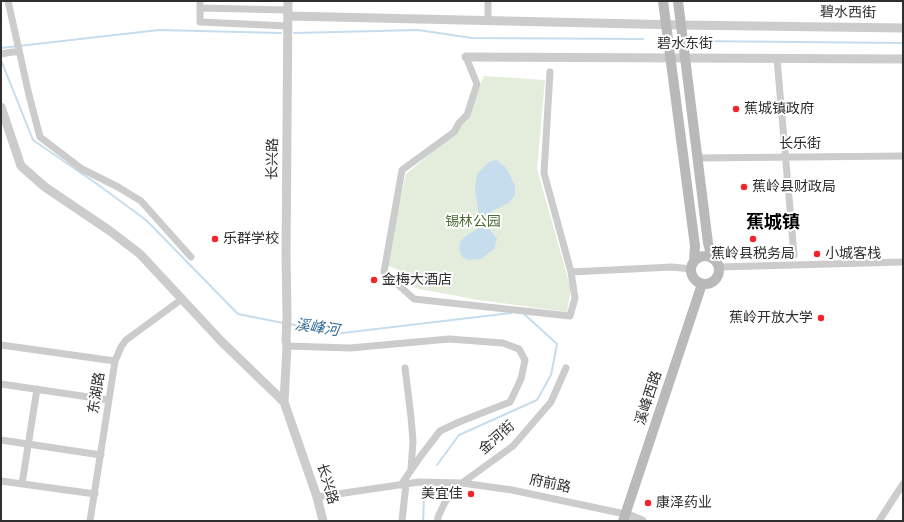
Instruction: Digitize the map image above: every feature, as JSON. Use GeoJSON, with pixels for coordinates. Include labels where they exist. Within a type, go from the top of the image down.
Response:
{"type":"FeatureCollection","features":[{"type":"Feature","properties":{"kind":"main road"},"geometry":{"type":"LineString","coordinates":[[663,1],[695,246],[692,265],[692,277],[706,285],[714,282],[718,275],[718,263],[712,258],[704,256],[696,258],[692,265]]}},
{"type":"Feature","properties":{"kind":"main road"},"geometry":{"type":"LineString","coordinates":[[678,1],[708,243],[712,258]]}},
{"type":"Feature","properties":{"kind":"main road","name":"溪峰西路"},"geometry":{"type":"LineString","coordinates":[[624,519],[702,284]]}},
{"type":"Feature","properties":{"kind":"street"},"geometry":{"type":"LineString","coordinates":[[8,1],[16,52],[40,137],[82,169],[118,187],[141,201],[191,258]]}},
{"type":"Feature","properties":{"kind":"street"},"geometry":{"type":"LineString","coordinates":[[488,1],[488,20]]}},
{"type":"Feature","properties":{"kind":"street"},"geometry":{"type":"LineString","coordinates":[[288,9],[200,4],[200,22],[288,26]]}},
{"type":"Feature","properties":{"kind":"street","name":"碧水西街"},"geometry":{"type":"LineString","coordinates":[[288,9],[488,20],[681,25],[903,28]]}},
{"type":"Feature","properties":{"kind":"street","name":"长兴路"},"geometry":{"type":"LineString","coordinates":[[288,9],[286,255],[287,343],[284,402],[317,497],[323,521]]}},
{"type":"Feature","properties":{"kind":"street"},"geometry":{"type":"LineString","coordinates":[[1,54],[16,52]]}},
{"type":"Feature","properties":{"kind":"street"},"geometry":{"type":"LineString","coordinates":[[466,58],[477,84],[466,115],[459,122],[454,132],[402,170],[384,272],[414,299],[570,316],[575,298],[571,272],[544,173],[550,72]]}},
{"type":"Feature","properties":{"kind":"street","name":"碧水东街"},"geometry":{"type":"LineString","coordinates":[[466,58],[903,59]]}},
{"type":"Feature","properties":{"kind":"street"},"geometry":{"type":"LineString","coordinates":[[777,59],[794,255]]}},
{"type":"Feature","properties":{"kind":"street"},"geometry":{"type":"LineString","coordinates":[[1,107],[21,166],[45,187],[110,231],[140,254],[221,341],[284,402]]}},
{"type":"Feature","properties":{"kind":"street","name":"长乐街"},"geometry":{"type":"LineString","coordinates":[[697,158],[903,156]]}},
{"type":"Feature","properties":{"kind":"street"},"geometry":{"type":"LineString","coordinates":[[719,267],[903,262]]}},
{"type":"Feature","properties":{"kind":"street"},"geometry":{"type":"LineString","coordinates":[[571,272],[692,265]]}},
{"type":"Feature","properties":{"kind":"street","name":"东湖路"},"geometry":{"type":"LineString","coordinates":[[90,521],[115,361],[126,340],[182,299]]}},
{"type":"Feature","properties":{"kind":"street"},"geometry":{"type":"LineString","coordinates":[[287,343],[350,348],[449,339],[503,343],[519,349],[525,360],[521,378],[510,402],[440,431],[411,470],[406,484],[402,521]]}},
{"type":"Feature","properties":{"kind":"street"},"geometry":{"type":"LineString","coordinates":[[1,346],[115,361]]}},
{"type":"Feature","properties":{"kind":"street"},"geometry":{"type":"LineString","coordinates":[[405,368],[411,417],[412,441],[411,470],[406,484]]}},
{"type":"Feature","properties":{"kind":"street","name":"金河街"},"geometry":{"type":"LineString","coordinates":[[438,521],[438,517],[445,502],[462,483],[512,446],[550,402],[566,368]]}},
{"type":"Feature","properties":{"kind":"street"},"geometry":{"type":"LineString","coordinates":[[1,384],[109,400]]}},
{"type":"Feature","properties":{"kind":"street"},"geometry":{"type":"LineString","coordinates":[[22,484],[37,389]]}},
{"type":"Feature","properties":{"kind":"street"},"geometry":{"type":"LineString","coordinates":[[1,440],[101,455]]}},
{"type":"Feature","properties":{"kind":"street"},"geometry":{"type":"LineString","coordinates":[[1,481],[94,494]]}},
{"type":"Feature","properties":{"kind":"street","name":"府前路"},"geometry":{"type":"LineString","coordinates":[[406,484],[419,482],[462,483],[512,490],[624,519],[642,521]]}},
{"type":"Feature","properties":{"kind":"street"},"geometry":{"type":"LineString","coordinates":[[317,497],[406,484]]}},
{"type":"Feature","properties":{"kind":"street"},"geometry":{"type":"LineString","coordinates":[[879,521],[903,484]]}},
{"type":"Feature","properties":{"kind":"green space","name":"锡林公园"},"geometry":{"type":"Polygon","coordinates":[[[484,76],[545,80],[537,169],[571,289],[567,312],[479,300],[419,289],[401,282],[399,270],[386,265],[406,174],[431,153],[470,112],[484,76]]]}},
{"type":"Feature","properties":{"kind":"water"},"geometry":{"type":"Polygon","coordinates":[[[497,160],[507,169],[515,186],[515,195],[509,203],[492,211],[487,218],[488,227],[497,239],[494,249],[481,259],[468,260],[462,257],[459,248],[460,242],[468,234],[476,230],[480,222],[475,190],[477,174],[489,162],[497,160]]]}},
{"type":"Feature","properties":{"kind":"waterway"},"geometry":{"type":"LineString","coordinates":[[1,48],[159,30],[281,33]]}},
{"type":"Feature","properties":{"kind":"waterway"},"geometry":{"type":"LineString","coordinates":[[294,33],[418,30],[472,38],[643,39]]}},
{"type":"Feature","properties":{"kind":"waterway"},"geometry":{"type":"LineString","coordinates":[[691,41],[903,43]]}},
{"type":"Feature","properties":{"kind":"waterway","name":"溪峰河"},"geometry":{"type":"LineString","coordinates":[[1,60],[33,140],[146,220],[238,314],[283,323]]}},
{"type":"Feature","properties":{"kind":"waterway","name":"溪峰河"},"geometry":{"type":"LineString","coordinates":[[290,324],[334,334],[511,313]]}},
{"type":"Feature","properties":{"kind":"waterway","name":"溪峰河"},"geometry":{"type":"LineString","coordinates":[[437,465],[459,435],[537,400],[551,375],[557,344],[523,313]]}},
{"type":"Feature","properties":{"kind":"waterway","name":"溪峰河"},"geometry":{"type":"LineString","coordinates":[[423,521],[424,500]]}},
{"type":"Feature","properties":{"kind":"place","name":"蕉城镇政府"},"geometry":{"type":"Point","coordinates":[736,109]}},
{"type":"Feature","properties":{"kind":"place","name":"蕉岭县财政局"},"geometry":{"type":"Point","coordinates":[744,187]}},
{"type":"Feature","properties":{"kind":"place","name":"乐群学校"},"geometry":{"type":"Point","coordinates":[215,239]}},
{"type":"Feature","properties":{"kind":"place","name":"蕉岭县税务局"},"geometry":{"type":"Point","coordinates":[753,239]}},
{"type":"Feature","properties":{"kind":"place","name":"小城客栈"},"geometry":{"type":"Point","coordinates":[817,254]}},
{"type":"Feature","properties":{"kind":"place","name":"金梅大酒店"},"geometry":{"type":"Point","coordinates":[374,280]}},
{"type":"Feature","properties":{"kind":"place","name":"蕉岭开放大学"},"geometry":{"type":"Point","coordinates":[821,318]}},
{"type":"Feature","properties":{"kind":"place","name":"美宜佳"},"geometry":{"type":"Point","coordinates":[471,494]}},
{"type":"Feature","properties":{"kind":"place","name":"康泽药业"},"geometry":{"type":"Point","coordinates":[648,503]}},
{"type":"Feature","properties":{"kind":"district","name":"蕉城镇"},"geometry":{"type":"Point","coordinates":[773,223]}}]}
